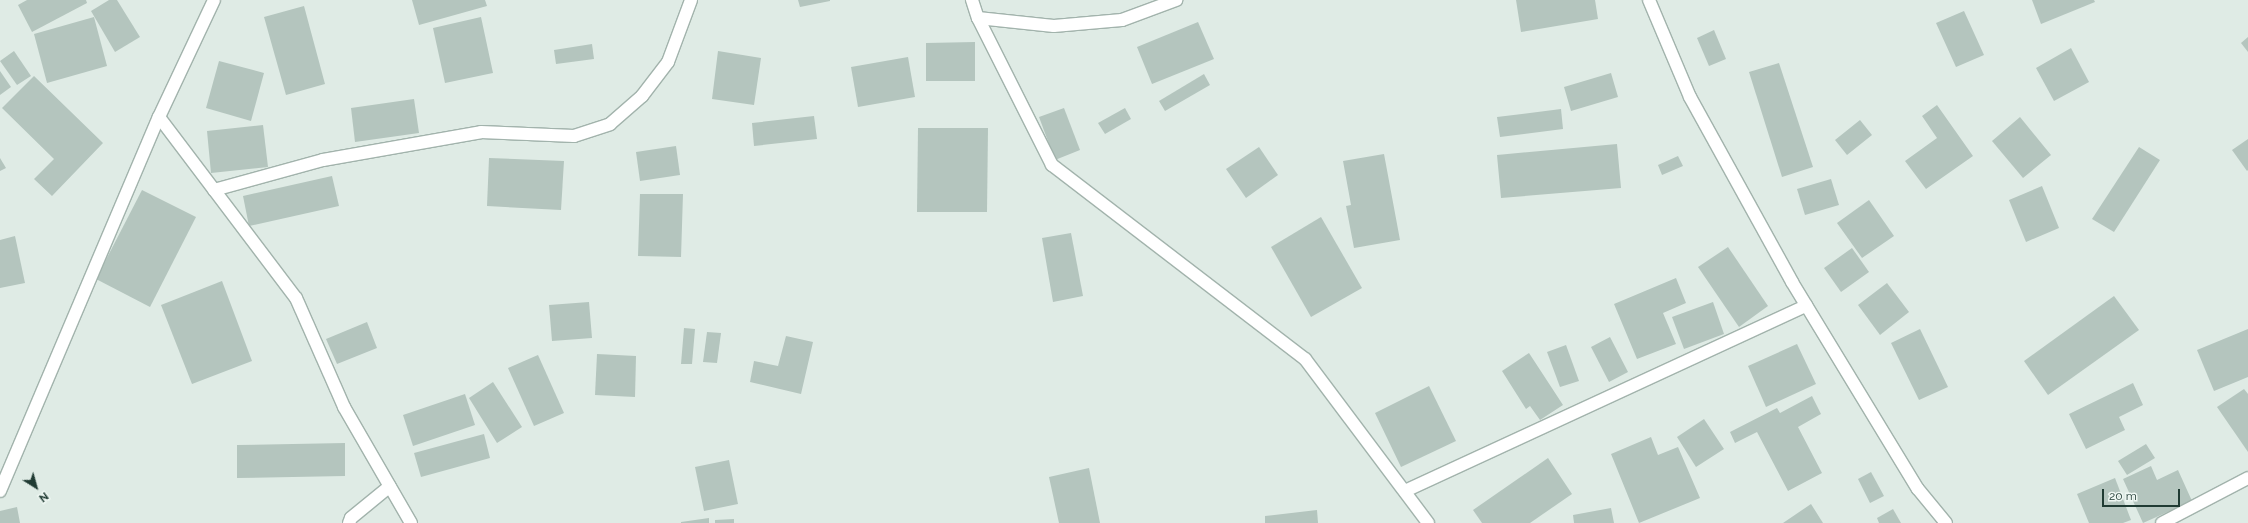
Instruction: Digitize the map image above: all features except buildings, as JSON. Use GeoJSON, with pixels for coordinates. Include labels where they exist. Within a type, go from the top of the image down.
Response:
{"type":"FeatureCollection","features":[{"type":"Feature","properties":{"kind":"street"},"geometry":{"type":"LineString","coordinates":[[0,491],[159,117],[214,0]]}},
{"type":"Feature","properties":{"kind":"street"},"geometry":{"type":"LineString","coordinates":[[214,190],[323,160],[481,132],[574,136],[610,124],[642,96],[668,62],[691,0]]}},
{"type":"Feature","properties":{"kind":"street"},"geometry":{"type":"LineString","coordinates":[[972,0],[978,18],[1052,165],[1305,359],[1428,523]]}},
{"type":"Feature","properties":{"kind":"street"},"geometry":{"type":"LineString","coordinates":[[978,18],[1054,26],[1107,22],[1122,20],[1176,0]]}},
{"type":"Feature","properties":{"kind":"street"},"geometry":{"type":"LineString","coordinates":[[1649,0],[1690,97],[1806,306],[1918,489],[1946,523]]}},
{"type":"Feature","properties":{"kind":"street"},"geometry":{"type":"LineString","coordinates":[[159,117],[296,298],[344,407],[411,523]]}},
{"type":"Feature","properties":{"kind":"street"},"geometry":{"type":"LineString","coordinates":[[1405,491],[1806,306]]}},
{"type":"Feature","properties":{"kind":"street"},"geometry":{"type":"LineString","coordinates":[[2162,523],[2248,478]]}},
{"type":"Feature","properties":{"kind":"street"},"geometry":{"type":"LineString","coordinates":[[349,523],[351,518],[390,486]]}}]}
